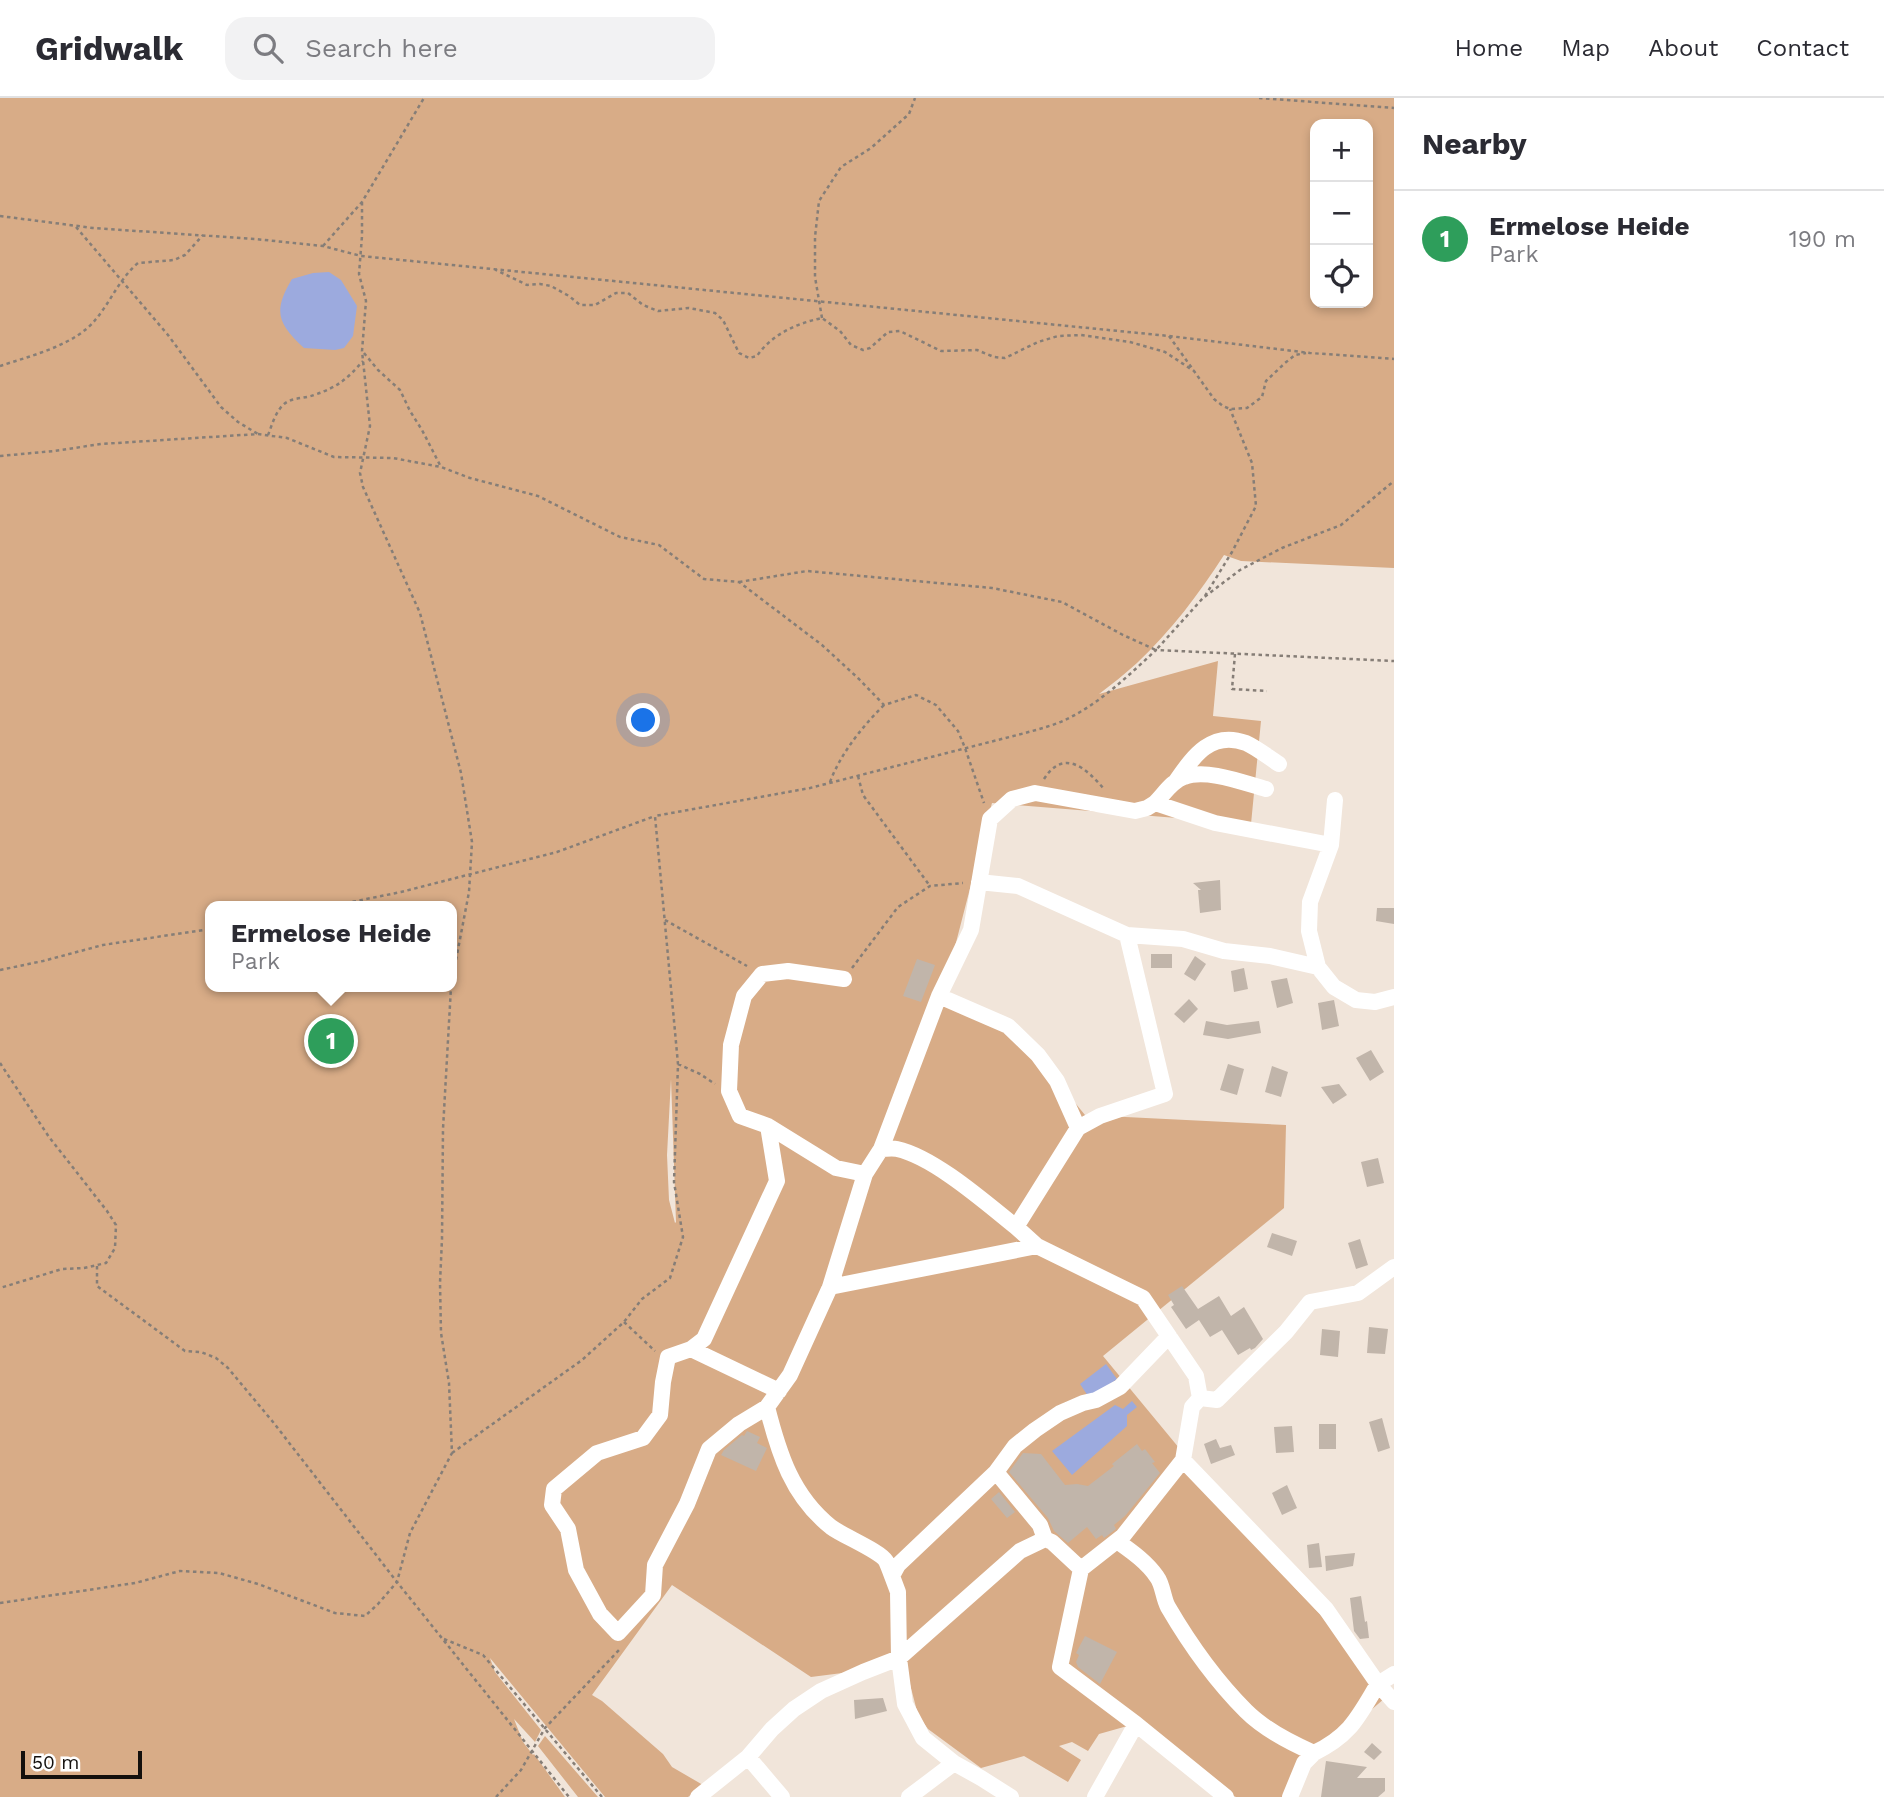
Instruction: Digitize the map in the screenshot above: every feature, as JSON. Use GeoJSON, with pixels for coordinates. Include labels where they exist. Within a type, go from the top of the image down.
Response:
{"type":"FeatureCollection","features":[{"type":"Feature","properties":{"kind":"lane"},"geometry":{"type":"LineString","coordinates":[[768,1126],[777,1181],[704,1339],[691,1349],[668,1357],[660,1415],[643,1438],[597,1453],[554,1489],[552,1505],[568,1528],[576,1570],[600,1614],[618,1633],[653,1595],[655,1565],[687,1504],[709,1449],[739,1424],[767,1407],[790,1375],[830,1287],[865,1174],[881,1149],[939,996],[971,930],[990,819],[1012,799],[1035,793],[1135,811],[1147,808],[1176,781],[1192,758],[1205,746],[1223,739],[1246,743],[1279,764]]}},
{"type":"Feature","properties":{"kind":"lane"},"geometry":{"type":"LineString","coordinates":[[1176,781],[1186,776],[1216,775],[1266,789]]}},
{"type":"Feature","properties":{"kind":"lane"},"geometry":{"type":"LineString","coordinates":[[1335,800],[1331,845],[1310,902],[1309,931],[1318,967],[1334,987],[1356,1000],[1375,1002],[1394,997]]}},
{"type":"Feature","properties":{"kind":"lane"},"geometry":{"type":"LineString","coordinates":[[1155,803],[1215,823],[1331,845]]}},
{"type":"Feature","properties":{"kind":"lane"},"geometry":{"type":"LineString","coordinates":[[979,882],[1018,886],[1127,935],[1183,939],[1224,951],[1270,956],[1318,967]]}},
{"type":"Feature","properties":{"kind":"lane"},"geometry":{"type":"LineString","coordinates":[[1016,1227],[1078,1128],[1100,1116],[1165,1094],[1127,935]]}},
{"type":"Feature","properties":{"kind":"lane"},"geometry":{"type":"LineString","coordinates":[[844,979],[788,971],[762,974],[744,996],[731,1045],[729,1091],[740,1116],[768,1126],[836,1168],[865,1174]]}},
{"type":"Feature","properties":{"kind":"lane"},"geometry":{"type":"LineString","coordinates":[[939,996],[1008,1026],[1038,1055],[1057,1081],[1078,1128]]}},
{"type":"Feature","properties":{"kind":"lane"},"geometry":{"type":"LineString","coordinates":[[881,1149],[897,1149],[920,1157],[967,1188],[1037,1246],[1143,1298],[1196,1377],[1200,1398]]}},
{"type":"Feature","properties":{"kind":"lane"},"geometry":{"type":"LineString","coordinates":[[830,1287],[1037,1246]]}},
{"type":"Feature","properties":{"kind":"lane"},"geometry":{"type":"LineString","coordinates":[[1200,1398],[1217,1400],[1286,1332],[1310,1302],[1358,1293],[1394,1268]]}},
{"type":"Feature","properties":{"kind":"lane"},"geometry":{"type":"LineString","coordinates":[[891,1576],[898,1565],[996,1472],[1015,1447],[1060,1413],[1096,1400],[1120,1387],[1169,1336]]}},
{"type":"Feature","properties":{"kind":"lane"},"geometry":{"type":"LineString","coordinates":[[691,1349],[779,1391]]}},
{"type":"Feature","properties":{"kind":"lane"},"geometry":{"type":"LineString","coordinates":[[1200,1398],[1192,1407],[1183,1460],[1123,1536],[1082,1569],[1060,1667],[1226,1797]]}},
{"type":"Feature","properties":{"kind":"lane"},"geometry":{"type":"LineString","coordinates":[[767,1407],[774,1437],[804,1502],[832,1528],[885,1560],[898,1592],[899,1658],[905,1704],[923,1738],[954,1763],[1011,1797]]}},
{"type":"Feature","properties":{"kind":"lane"},"geometry":{"type":"LineString","coordinates":[[1183,1460],[1326,1609],[1378,1684],[1394,1702]]}},
{"type":"Feature","properties":{"kind":"lane"},"geometry":{"type":"LineString","coordinates":[[996,1472],[1040,1525],[1045,1539],[1082,1569]]}},
{"type":"Feature","properties":{"kind":"lane"},"geometry":{"type":"LineString","coordinates":[[698,1797],[748,1757],[786,1716],[821,1691],[899,1658],[1020,1551],[1045,1539]]}},
{"type":"Feature","properties":{"kind":"lane"},"geometry":{"type":"LineString","coordinates":[[1116,1541],[1142,1559],[1158,1578],[1167,1604],[1183,1630],[1207,1665],[1247,1712],[1299,1747],[1314,1753]]}},
{"type":"Feature","properties":{"kind":"lane"},"geometry":{"type":"LineString","coordinates":[[1290,1797],[1304,1763],[1314,1753],[1333,1744],[1354,1724],[1378,1684],[1394,1674]]}},
{"type":"Feature","properties":{"kind":"lane"},"geometry":{"type":"LineString","coordinates":[[1095,1797],[1136,1724]]}},
{"type":"Feature","properties":{"kind":"lane"},"geometry":{"type":"LineString","coordinates":[[748,1757],[782,1797]]}},
{"type":"Feature","properties":{"kind":"lane"},"geometry":{"type":"LineString","coordinates":[[909,1797],[954,1763]]}},
{"type":"Feature","properties":{"kind":"path"},"geometry":{"type":"LineString","coordinates":[[323,246],[362,202],[424,98]]}},
{"type":"Feature","properties":{"kind":"path"},"geometry":{"type":"LineString","coordinates":[[822,318],[815,277],[815,237],[819,201],[841,167],[871,148],[909,114],[915,98]]}},
{"type":"Feature","properties":{"kind":"path"},"geometry":{"type":"LineString","coordinates":[[1258,98],[1394,108]]}},
{"type":"Feature","properties":{"kind":"path"},"geometry":{"type":"LineString","coordinates":[[362,202],[359,274],[366,300],[362,351],[370,426],[360,473],[363,487],[421,613],[461,773],[472,842],[469,892],[457,955]]}},
{"type":"Feature","properties":{"kind":"path"},"geometry":{"type":"LineString","coordinates":[[0,216],[75,226],[323,246],[361,256],[1169,336],[1310,353],[1394,359]]}},
{"type":"Feature","properties":{"kind":"path"},"geometry":{"type":"LineString","coordinates":[[75,226],[168,335],[221,407],[258,433]]}},
{"type":"Feature","properties":{"kind":"path"},"geometry":{"type":"LineString","coordinates":[[0,366],[80,335],[95,320],[138,263],[174,260],[184,255],[203,236]]}},
{"type":"Feature","properties":{"kind":"path"},"geometry":{"type":"LineString","coordinates":[[491,268],[527,285],[551,286],[580,305],[595,305],[616,293],[628,293],[643,305],[657,311],[689,309],[715,313],[723,320],[739,353],[749,358],[757,356],[767,343],[791,327],[804,321],[822,318],[840,331],[851,345],[863,350],[870,348],[888,332],[900,331],[941,351],[977,350],[1005,358],[1038,342],[1058,336],[1082,335],[1130,342],[1166,352],[1194,372]]}},
{"type":"Feature","properties":{"kind":"path"},"geometry":{"type":"LineString","coordinates":[[1169,336],[1214,399],[1230,410],[1255,404],[1262,397],[1266,382],[1284,363],[1295,355],[1310,353]]}},
{"type":"Feature","properties":{"kind":"path"},"geometry":{"type":"LineString","coordinates":[[362,351],[400,390],[441,467]]}},
{"type":"Feature","properties":{"kind":"path"},"geometry":{"type":"LineString","coordinates":[[268,435],[275,417],[285,404],[343,383],[363,361]]}},
{"type":"Feature","properties":{"kind":"path"},"geometry":{"type":"LineString","coordinates":[[357,901],[557,852],[655,816],[730,804],[830,783],[1026,733],[1058,723],[1075,714],[1131,674],[1203,598],[1232,552],[1256,506],[1252,463],[1230,410]]}},
{"type":"Feature","properties":{"kind":"path"},"geometry":{"type":"LineString","coordinates":[[0,456],[101,444],[258,433],[287,438],[334,457],[393,458],[441,467],[470,478],[538,496],[620,537],[659,545],[704,579],[739,582],[807,571],[992,588],[1062,602],[1156,650],[1394,661]]}},
{"type":"Feature","properties":{"kind":"path"},"geometry":{"type":"LineString","coordinates":[[1203,598],[1240,570],[1282,548],[1341,524],[1394,481]]}},
{"type":"Feature","properties":{"kind":"path"},"geometry":{"type":"LineString","coordinates":[[739,582],[822,645],[884,705]]}},
{"type":"Feature","properties":{"kind":"path"},"geometry":{"type":"LineString","coordinates":[[1235,654],[1232,689],[1267,691]]}},
{"type":"Feature","properties":{"kind":"path"},"geometry":{"type":"LineString","coordinates":[[830,783],[836,766],[865,724],[884,705],[916,695],[936,705],[958,731],[990,819]]}},
{"type":"Feature","properties":{"kind":"path"},"geometry":{"type":"LineString","coordinates":[[1035,793],[1051,768],[1063,763],[1076,764],[1090,772],[1119,808]]}},
{"type":"Feature","properties":{"kind":"path"},"geometry":{"type":"LineString","coordinates":[[858,776],[863,795],[930,886]]}},
{"type":"Feature","properties":{"kind":"path"},"geometry":{"type":"LineString","coordinates":[[0,1603],[135,1583],[180,1571],[219,1573],[258,1584],[335,1613],[365,1616],[397,1582],[410,1533],[452,1452],[582,1360],[624,1322],[642,1299],[670,1278],[683,1237],[674,1182],[678,1064],[655,816]]}},
{"type":"Feature","properties":{"kind":"path"},"geometry":{"type":"LineString","coordinates":[[844,979],[898,907],[930,886],[979,882]]}},
{"type":"Feature","properties":{"kind":"path"},"geometry":{"type":"LineString","coordinates":[[665,920],[762,974]]}},
{"type":"Feature","properties":{"kind":"path"},"geometry":{"type":"LineString","coordinates":[[0,970],[103,945],[205,930]]}},
{"type":"Feature","properties":{"kind":"path"},"geometry":{"type":"LineString","coordinates":[[451,992],[443,1129],[440,1283],[452,1452]]}},
{"type":"Feature","properties":{"kind":"path"},"geometry":{"type":"LineString","coordinates":[[0,1063],[49,1137],[116,1226],[115,1248],[106,1263],[62,1269],[0,1288]]}},
{"type":"Feature","properties":{"kind":"path"},"geometry":{"type":"LineString","coordinates":[[678,1064],[729,1091]]}},
{"type":"Feature","properties":{"kind":"path"},"geometry":{"type":"LineString","coordinates":[[97,1266],[97,1286],[185,1351],[201,1352],[216,1358],[228,1368],[569,1797]]}},
{"type":"Feature","properties":{"kind":"path"},"geometry":{"type":"LineString","coordinates":[[624,1322],[653,1350],[668,1357]]}},
{"type":"Feature","properties":{"kind":"path"},"geometry":{"type":"LineString","coordinates":[[496,1797],[521,1770],[545,1728],[625,1643],[618,1633]]}},
{"type":"Feature","properties":{"kind":"path"},"geometry":{"type":"LineString","coordinates":[[442,1638],[483,1654],[603,1797]]}},
{"type":"Feature","properties":{"kind":"shaded area"},"geometry":{"type":"Polygon","coordinates":[[[0,98],[1394,98],[1394,568],[1241,561],[1224,555],[1173,625],[1132,667],[1099,694],[1218,661],[1213,716],[1261,721],[1251,824],[992,803],[943,993],[1013,1027],[1085,1115],[1286,1125],[1284,1208],[1103,1356],[1294,1587],[1330,1625],[1385,1698],[1311,1762],[1289,1797],[1236,1797],[1224,1791],[1138,1723],[1099,1734],[1088,1751],[1072,1742],[1059,1746],[1081,1760],[1068,1782],[1024,1756],[981,1768],[928,1729],[918,1715],[905,1665],[811,1677],[672,1585],[592,1695],[663,1754],[672,1767],[703,1785],[688,1797],[605,1797],[490,1658],[495,1672],[541,1730],[535,1742],[514,1719],[523,1742],[565,1797],[0,1797],[0,98]],[[671,1079],[667,1155],[669,1200],[676,1222],[671,1079]]]}},
{"type":"Feature","properties":{"kind":"shaded area"},"geometry":{"type":"Polygon","coordinates":[[[545,1736],[598,1797],[578,1797],[538,1746],[545,1736]]]}},
{"type":"Feature","properties":{"kind":"water"},"geometry":{"type":"Polygon","coordinates":[[[329,272],[341,280],[357,306],[353,336],[344,348],[304,348],[283,324],[280,308],[282,300],[292,279],[329,272]]]}},
{"type":"Feature","properties":{"kind":"water"},"geometry":{"type":"Polygon","coordinates":[[[1106,1364],[1117,1379],[1090,1399],[1080,1384],[1106,1364]]]}},
{"type":"Feature","properties":{"kind":"water"},"geometry":{"type":"Polygon","coordinates":[[[1132,1401],[1137,1407],[1127,1415],[1127,1426],[1072,1475],[1052,1451],[1115,1405],[1123,1409],[1132,1401]]]}},
{"type":"Feature","properties":{"kind":"building"},"geometry":{"type":"Polygon","coordinates":[[[1220,880],[1221,910],[1200,913],[1198,890],[1201,890],[1193,883],[1220,880]]]}},
{"type":"Feature","properties":{"kind":"building"},"geometry":{"type":"Polygon","coordinates":[[[1377,908],[1394,908],[1394,924],[1376,921],[1377,908]]]}},
{"type":"Feature","properties":{"kind":"building"},"geometry":{"type":"Polygon","coordinates":[[[1151,954],[1172,954],[1172,968],[1151,968],[1151,954]]]}},
{"type":"Feature","properties":{"kind":"building"},"geometry":{"type":"Polygon","coordinates":[[[1195,956],[1206,964],[1195,981],[1184,974],[1195,956]]]}},
{"type":"Feature","properties":{"kind":"building"},"geometry":{"type":"Polygon","coordinates":[[[917,959],[935,965],[921,1002],[903,996],[917,959]]]}},
{"type":"Feature","properties":{"kind":"building"},"geometry":{"type":"Polygon","coordinates":[[[1244,968],[1248,989],[1234,992],[1231,971],[1244,968]]]}},
{"type":"Feature","properties":{"kind":"building"},"geometry":{"type":"Polygon","coordinates":[[[1287,978],[1293,1003],[1277,1008],[1271,981],[1287,978]]]}},
{"type":"Feature","properties":{"kind":"building"},"geometry":{"type":"Polygon","coordinates":[[[1189,999],[1198,1009],[1184,1023],[1174,1014],[1189,999]]]}},
{"type":"Feature","properties":{"kind":"building"},"geometry":{"type":"Polygon","coordinates":[[[1334,1000],[1339,1026],[1322,1030],[1318,1003],[1334,1000]]]}},
{"type":"Feature","properties":{"kind":"building"},"geometry":{"type":"Polygon","coordinates":[[[1206,1021],[1227,1025],[1259,1021],[1261,1033],[1228,1039],[1203,1035],[1206,1021]]]}},
{"type":"Feature","properties":{"kind":"building"},"geometry":{"type":"Polygon","coordinates":[[[1371,1050],[1384,1072],[1370,1081],[1356,1058],[1371,1050]]]}},
{"type":"Feature","properties":{"kind":"building"},"geometry":{"type":"Polygon","coordinates":[[[1228,1064],[1244,1069],[1237,1095],[1220,1090],[1228,1064]]]}},
{"type":"Feature","properties":{"kind":"building"},"geometry":{"type":"Polygon","coordinates":[[[1272,1066],[1288,1072],[1281,1097],[1265,1092],[1272,1066]]]}},
{"type":"Feature","properties":{"kind":"building"},"geometry":{"type":"Polygon","coordinates":[[[1339,1084],[1347,1095],[1333,1104],[1321,1087],[1339,1084]]]}},
{"type":"Feature","properties":{"kind":"building"},"geometry":{"type":"Polygon","coordinates":[[[1378,1158],[1384,1183],[1367,1187],[1361,1162],[1378,1158]]]}},
{"type":"Feature","properties":{"kind":"building"},"geometry":{"type":"Polygon","coordinates":[[[1272,1233],[1297,1241],[1292,1256],[1267,1247],[1272,1233]]]}},
{"type":"Feature","properties":{"kind":"building"},"geometry":{"type":"Polygon","coordinates":[[[1360,1239],[1368,1265],[1356,1269],[1348,1243],[1360,1239]]]}},
{"type":"Feature","properties":{"kind":"building"},"geometry":{"type":"Polygon","coordinates":[[[1182,1286],[1198,1309],[1219,1296],[1231,1316],[1244,1307],[1263,1339],[1255,1348],[1238,1355],[1222,1330],[1210,1337],[1199,1320],[1186,1329],[1171,1307],[1174,1305],[1168,1295],[1182,1286]]]}},
{"type":"Feature","properties":{"kind":"building"},"geometry":{"type":"Polygon","coordinates":[[[1369,1327],[1388,1329],[1385,1354],[1367,1353],[1369,1327]]]}},
{"type":"Feature","properties":{"kind":"building"},"geometry":{"type":"Polygon","coordinates":[[[1322,1329],[1340,1331],[1338,1357],[1320,1355],[1322,1329]]]}},
{"type":"Feature","properties":{"kind":"building"},"geometry":{"type":"Polygon","coordinates":[[[1382,1418],[1390,1448],[1378,1452],[1369,1422],[1382,1418]]]}},
{"type":"Feature","properties":{"kind":"building"},"geometry":{"type":"Polygon","coordinates":[[[1319,1424],[1336,1424],[1336,1449],[1319,1449],[1319,1424]]]}},
{"type":"Feature","properties":{"kind":"building"},"geometry":{"type":"Polygon","coordinates":[[[1292,1426],[1294,1452],[1276,1453],[1274,1427],[1292,1426]]]}},
{"type":"Feature","properties":{"kind":"building"},"geometry":{"type":"Polygon","coordinates":[[[747,1431],[760,1437],[757,1443],[767,1448],[756,1471],[721,1455],[747,1431]]]}},
{"type":"Feature","properties":{"kind":"building"},"geometry":{"type":"Polygon","coordinates":[[[1216,1439],[1220,1448],[1231,1445],[1235,1455],[1211,1464],[1204,1444],[1216,1439]]]}},
{"type":"Feature","properties":{"kind":"building"},"geometry":{"type":"Polygon","coordinates":[[[1137,1444],[1142,1451],[1145,1449],[1160,1473],[1125,1516],[1114,1525],[1116,1529],[1104,1538],[1102,1535],[1096,1539],[1087,1527],[1068,1543],[1054,1531],[1048,1518],[1009,1472],[1023,1453],[1041,1454],[1065,1485],[1088,1486],[1137,1444]]]}},
{"type":"Feature","properties":{"kind":"building"},"geometry":{"type":"Polygon","coordinates":[[[1287,1485],[1297,1508],[1282,1515],[1272,1493],[1287,1485]]]}},
{"type":"Feature","properties":{"kind":"building"},"geometry":{"type":"Polygon","coordinates":[[[999,1492],[1015,1512],[1007,1518],[991,1499],[999,1492]]]}},
{"type":"Feature","properties":{"kind":"building"},"geometry":{"type":"Polygon","coordinates":[[[1319,1543],[1322,1567],[1309,1568],[1307,1545],[1319,1543]]]}},
{"type":"Feature","properties":{"kind":"building"},"geometry":{"type":"Polygon","coordinates":[[[1355,1553],[1353,1566],[1326,1571],[1325,1556],[1355,1553]]]}},
{"type":"Feature","properties":{"kind":"building"},"geometry":{"type":"Polygon","coordinates":[[[1361,1596],[1369,1638],[1360,1639],[1354,1631],[1350,1598],[1361,1596]]]}},
{"type":"Feature","properties":{"kind":"building"},"geometry":{"type":"Polygon","coordinates":[[[1085,1636],[1117,1652],[1100,1684],[1078,1667],[1076,1662],[1079,1655],[1076,1653],[1085,1636]]]}},
{"type":"Feature","properties":{"kind":"building"},"geometry":{"type":"Polygon","coordinates":[[[883,1698],[887,1711],[855,1719],[854,1700],[883,1698]]]}},
{"type":"Feature","properties":{"kind":"building"},"geometry":{"type":"Polygon","coordinates":[[[1372,1743],[1382,1752],[1374,1760],[1364,1752],[1372,1743]]]}},
{"type":"Feature","properties":{"kind":"building"},"geometry":{"type":"Polygon","coordinates":[[[1326,1761],[1367,1767],[1357,1778],[1385,1778],[1385,1791],[1378,1797],[1321,1797],[1326,1761]]]}},
{"type":"Feature","properties":{"kind":"place","name":"Ermelose Heide"},"geometry":{"type":"Point","coordinates":[331,1041]}}]}
